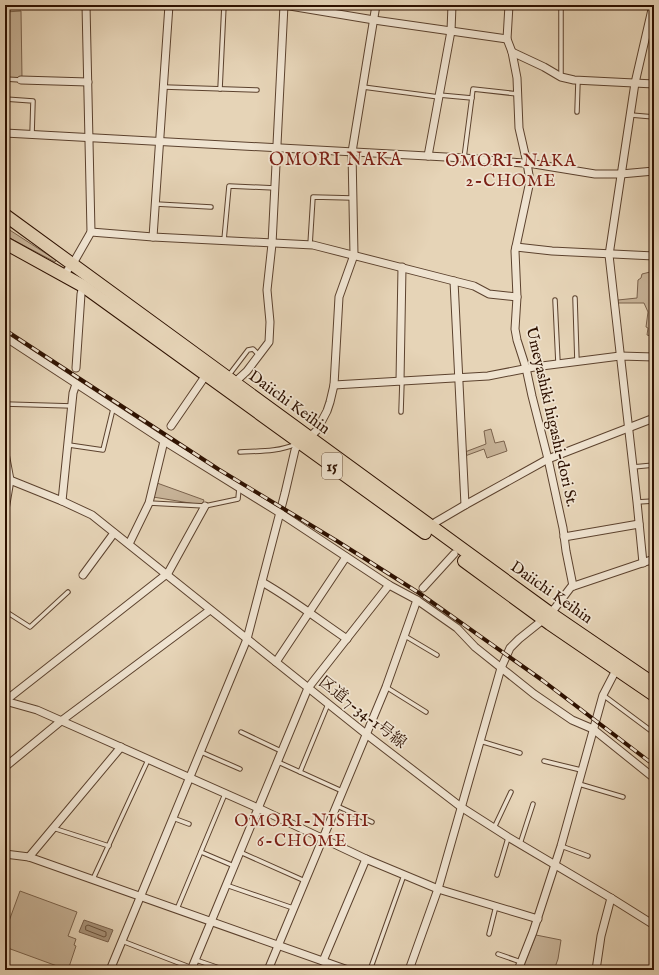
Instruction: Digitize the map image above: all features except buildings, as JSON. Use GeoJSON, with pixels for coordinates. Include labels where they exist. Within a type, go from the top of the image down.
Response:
{"type":"FeatureCollection","features":[{"type":"Feature","properties":{"kind":"highway","name":"Daiichi Keihin"},"geometry":{"type":"LineString","coordinates":[[5,215],[30,235],[231,380],[304,440],[454,554],[654,686]]}},
{"type":"Feature","properties":{"kind":"highway","name":"15"},"geometry":{"type":"LineString","coordinates":[[5,221],[30,235]]}},
{"type":"Feature","properties":{"kind":"highway","name":"Daiichi Keihin"},"geometry":{"type":"LineString","coordinates":[[5,243],[64,274],[83,286],[206,375],[304,440],[431,528],[616,670],[654,686]]}},
{"type":"Feature","properties":{"kind":"street"},"geometry":{"type":"LineString","coordinates":[[64,274],[72,265],[91,232],[86,5]]}},
{"type":"Feature","properties":{"kind":"street"},"geometry":{"type":"LineString","coordinates":[[153,237],[169,5]]}},
{"type":"Feature","properties":{"kind":"street"},"geometry":{"type":"LineString","coordinates":[[231,380],[247,371],[269,342],[270,322],[267,290],[272,244],[284,5],[374,20],[507,39]]}},
{"type":"Feature","properties":{"kind":"street"},"geometry":{"type":"LineString","coordinates":[[110,970],[248,639],[295,450],[304,440],[317,430],[327,411],[334,385],[339,297],[354,256],[352,152],[376,5]]}},
{"type":"Feature","properties":{"kind":"street"},"geometry":{"type":"LineString","coordinates":[[428,156],[451,31],[452,5]]}},
{"type":"Feature","properties":{"kind":"street","name":"Umeyashiki higashi-dori St."},"geometry":{"type":"LineString","coordinates":[[509,5],[507,39],[512,52],[517,78],[519,128],[527,163],[529,186],[516,247],[517,297],[515,329],[548,459],[573,586]]}},
{"type":"Feature","properties":{"kind":"street"},"geometry":{"type":"LineString","coordinates":[[642,563],[637,502],[620,356],[616,302],[609,255],[635,83],[653,5]]}},
{"type":"Feature","properties":{"kind":"street"},"geometry":{"type":"LineString","coordinates":[[512,52],[561,77],[578,81],[654,84]]}},
{"type":"Feature","properties":{"kind":"street"},"geometry":{"type":"LineString","coordinates":[[21,80],[88,82]]}},
{"type":"Feature","properties":{"kind":"street"},"geometry":{"type":"LineString","coordinates":[[5,133],[464,158],[527,163],[581,172],[621,174],[654,171]]}},
{"type":"Feature","properties":{"kind":"street"},"geometry":{"type":"LineString","coordinates":[[91,232],[153,237],[310,245],[454,280],[474,286],[489,294],[517,297]]}},
{"type":"Feature","properties":{"kind":"street"},"geometry":{"type":"LineString","coordinates":[[516,247],[552,252],[654,256]]}},
{"type":"Feature","properties":{"kind":"street"},"geometry":{"type":"LineString","coordinates":[[401,381],[402,267]]}},
{"type":"Feature","properties":{"kind":"street"},"geometry":{"type":"LineString","coordinates":[[454,280],[465,505]]}},
{"type":"Feature","properties":{"kind":"street"},"geometry":{"type":"LineString","coordinates":[[76,368],[81,294],[83,286]]}},
{"type":"Feature","properties":{"kind":"street"},"geometry":{"type":"LineString","coordinates":[[5,337],[164,442],[280,513],[389,586],[417,600],[457,628],[475,647],[508,674],[572,720],[593,729],[654,778]]}},
{"type":"Feature","properties":{"kind":"street"},"geometry":{"type":"LineString","coordinates":[[334,385],[488,376],[526,368],[620,356],[654,357]]}},
{"type":"Feature","properties":{"kind":"street"},"geometry":{"type":"LineString","coordinates":[[171,426],[206,375]]}},
{"type":"Feature","properties":{"kind":"street"},"geometry":{"type":"LineString","coordinates":[[62,501],[72,406],[76,384]]}},
{"type":"Feature","properties":{"kind":"street"},"geometry":{"type":"LineString","coordinates":[[431,528],[436,522],[548,459],[654,418]]}},
{"type":"Feature","properties":{"kind":"street"},"geometry":{"type":"LineString","coordinates":[[129,544],[149,503],[164,442]]}},
{"type":"Feature","properties":{"kind":"street"},"geometry":{"type":"LineString","coordinates":[[5,453],[7,479],[5,510]]}},
{"type":"Feature","properties":{"kind":"street","name":"区道7-34-1号線"},"geometry":{"type":"LineString","coordinates":[[7,479],[92,515],[366,734],[461,806],[508,837],[653,923]]}},
{"type":"Feature","properties":{"kind":"street"},"geometry":{"type":"LineString","coordinates":[[5,701],[165,574],[205,506]]}},
{"type":"Feature","properties":{"kind":"street"},"geometry":{"type":"LineString","coordinates":[[564,537],[639,524]]}},
{"type":"Feature","properties":{"kind":"street"},"geometry":{"type":"LineString","coordinates":[[83,575],[114,533]]}},
{"type":"Feature","properties":{"kind":"street"},"geometry":{"type":"LineString","coordinates":[[423,588],[454,554]]}},
{"type":"Feature","properties":{"kind":"street"},"geometry":{"type":"LineString","coordinates":[[276,662],[346,557]]}},
{"type":"Feature","properties":{"kind":"street"},"geometry":{"type":"LineString","coordinates":[[409,970],[438,889],[501,668],[510,648],[519,638],[547,616],[571,587],[654,559]]}},
{"type":"Feature","properties":{"kind":"street"},"geometry":{"type":"LineString","coordinates":[[262,582],[286,596],[308,613],[347,639]]}},
{"type":"Feature","properties":{"kind":"street"},"geometry":{"type":"LineString","coordinates":[[191,969],[308,688],[389,586]]}},
{"type":"Feature","properties":{"kind":"street"},"geometry":{"type":"LineString","coordinates":[[268,970],[386,687],[417,600]]}},
{"type":"Feature","properties":{"kind":"street"},"geometry":{"type":"LineString","coordinates":[[5,767],[62,721],[210,610]]}},
{"type":"Feature","properties":{"kind":"street"},"geometry":{"type":"LineString","coordinates":[[518,970],[538,919],[561,846],[603,694],[616,670]]}},
{"type":"Feature","properties":{"kind":"street"},"geometry":{"type":"LineString","coordinates":[[5,701],[37,710],[258,808],[366,859],[438,889],[538,919]]}},
{"type":"Feature","properties":{"kind":"street"},"geometry":{"type":"LineString","coordinates":[[29,857],[121,747]]}},
{"type":"Feature","properties":{"kind":"street"},"geometry":{"type":"LineString","coordinates":[[5,854],[29,857],[348,970]]}},
{"type":"Feature","properties":{"kind":"street"},"geometry":{"type":"LineString","coordinates":[[323,961],[366,859]]}},
{"type":"Feature","properties":{"kind":"street"},"geometry":{"type":"LineString","coordinates":[[596,970],[601,936],[612,898]]}},
{"type":"Feature","properties":{"kind":"lane"},"geometry":{"type":"LineString","coordinates":[[220,89],[224,5]]}},
{"type":"Feature","properties":{"kind":"lane"},"geometry":{"type":"LineString","coordinates":[[561,5],[561,77]]}},
{"type":"Feature","properties":{"kind":"lane"},"geometry":{"type":"LineString","coordinates":[[5,79],[21,80]]}},
{"type":"Feature","properties":{"kind":"lane"},"geometry":{"type":"LineString","coordinates":[[577,112],[578,81]]}},
{"type":"Feature","properties":{"kind":"lane"},"geometry":{"type":"LineString","coordinates":[[164,87],[257,90]]}},
{"type":"Feature","properties":{"kind":"lane"},"geometry":{"type":"LineString","coordinates":[[363,87],[439,96],[472,98]]}},
{"type":"Feature","properties":{"kind":"lane"},"geometry":{"type":"LineString","coordinates":[[464,158],[473,89],[518,94]]}},
{"type":"Feature","properties":{"kind":"lane"},"geometry":{"type":"LineString","coordinates":[[5,99],[33,101],[32,135]]}},
{"type":"Feature","properties":{"kind":"lane"},"geometry":{"type":"LineString","coordinates":[[631,115],[654,117]]}},
{"type":"Feature","properties":{"kind":"lane"},"geometry":{"type":"LineString","coordinates":[[224,241],[228,186],[275,188]]}},
{"type":"Feature","properties":{"kind":"lane"},"geometry":{"type":"LineString","coordinates":[[310,245],[313,197],[353,198]]}},
{"type":"Feature","properties":{"kind":"lane"},"geometry":{"type":"LineString","coordinates":[[156,204],[211,207]]}},
{"type":"Feature","properties":{"kind":"lane"},"geometry":{"type":"LineString","coordinates":[[575,298],[578,362]]}},
{"type":"Feature","properties":{"kind":"lane"},"geometry":{"type":"LineString","coordinates":[[555,300],[558,365]]}},
{"type":"Feature","properties":{"kind":"lane"},"geometry":{"type":"LineString","coordinates":[[231,380],[248,350],[253,349],[259,355]]}},
{"type":"Feature","properties":{"kind":"lane"},"geometry":{"type":"LineString","coordinates":[[401,381],[401,412]]}},
{"type":"Feature","properties":{"kind":"lane"},"geometry":{"type":"LineString","coordinates":[[5,404],[72,406]]}},
{"type":"Feature","properties":{"kind":"lane"},"geometry":{"type":"LineString","coordinates":[[69,445],[103,450],[113,409]]}},
{"type":"Feature","properties":{"kind":"lane"},"geometry":{"type":"LineString","coordinates":[[240,452],[275,450],[285,448],[304,440]]}},
{"type":"Feature","properties":{"kind":"lane"},"geometry":{"type":"LineString","coordinates":[[633,467],[654,465]]}},
{"type":"Feature","properties":{"kind":"lane"},"geometry":{"type":"LineString","coordinates":[[149,503],[205,506],[238,499],[239,488]]}},
{"type":"Feature","properties":{"kind":"lane"},"geometry":{"type":"LineString","coordinates":[[637,502],[654,501]]}},
{"type":"Feature","properties":{"kind":"lane"},"geometry":{"type":"LineString","coordinates":[[5,611],[30,627],[68,592]]}},
{"type":"Feature","properties":{"kind":"lane"},"geometry":{"type":"LineString","coordinates":[[405,636],[437,655]]}},
{"type":"Feature","properties":{"kind":"lane"},"geometry":{"type":"LineString","coordinates":[[386,687],[426,712]]}},
{"type":"Feature","properties":{"kind":"lane"},"geometry":{"type":"LineString","coordinates":[[603,694],[654,733]]}},
{"type":"Feature","properties":{"kind":"lane"},"geometry":{"type":"LineString","coordinates":[[300,772],[328,704]]}},
{"type":"Feature","properties":{"kind":"lane"},"geometry":{"type":"LineString","coordinates":[[241,732],[282,751]]}},
{"type":"Feature","properties":{"kind":"lane"},"geometry":{"type":"LineString","coordinates":[[480,741],[520,753]]}},
{"type":"Feature","properties":{"kind":"lane"},"geometry":{"type":"LineString","coordinates":[[200,752],[240,769]]}},
{"type":"Feature","properties":{"kind":"lane"},"geometry":{"type":"LineString","coordinates":[[93,880],[148,760]]}},
{"type":"Feature","properties":{"kind":"lane"},"geometry":{"type":"LineString","coordinates":[[277,761],[342,791]]}},
{"type":"Feature","properties":{"kind":"lane"},"geometry":{"type":"LineString","coordinates":[[544,761],[581,770]]}},
{"type":"Feature","properties":{"kind":"lane"},"geometry":{"type":"LineString","coordinates":[[578,784],[623,797]]}},
{"type":"Feature","properties":{"kind":"lane"},"geometry":{"type":"LineString","coordinates":[[494,828],[511,792]]}},
{"type":"Feature","properties":{"kind":"lane"},"geometry":{"type":"LineString","coordinates":[[176,910],[225,794]]}},
{"type":"Feature","properties":{"kind":"lane"},"geometry":{"type":"LineString","coordinates":[[520,844],[533,804]]}},
{"type":"Feature","properties":{"kind":"lane"},"geometry":{"type":"LineString","coordinates":[[336,806],[372,822]]}},
{"type":"Feature","properties":{"kind":"lane"},"geometry":{"type":"LineString","coordinates":[[173,818],[188,824]]}},
{"type":"Feature","properties":{"kind":"lane"},"geometry":{"type":"LineString","coordinates":[[53,828],[109,846]]}},
{"type":"Feature","properties":{"kind":"lane"},"geometry":{"type":"LineString","coordinates":[[497,875],[508,837]]}},
{"type":"Feature","properties":{"kind":"lane"},"geometry":{"type":"LineString","coordinates":[[561,846],[588,856]]}},
{"type":"Feature","properties":{"kind":"lane"},"geometry":{"type":"LineString","coordinates":[[200,852],[234,866]]}},
{"type":"Feature","properties":{"kind":"lane"},"geometry":{"type":"LineString","coordinates":[[240,852],[305,881]]}},
{"type":"Feature","properties":{"kind":"lane"},"geometry":{"type":"LineString","coordinates":[[370,970],[404,875]]}},
{"type":"Feature","properties":{"kind":"lane"},"geometry":{"type":"LineString","coordinates":[[226,885],[294,908]]}},
{"type":"Feature","properties":{"kind":"lane"},"geometry":{"type":"LineString","coordinates":[[489,934],[496,906]]}},
{"type":"Feature","properties":{"kind":"lane"},"geometry":{"type":"LineString","coordinates":[[122,941],[191,969]]}},
{"type":"Feature","properties":{"kind":"lane"},"geometry":{"type":"LineString","coordinates":[[498,954],[521,962]]}},
{"type":"Feature","properties":{"kind":"lane"},"geometry":{"type":"LineString","coordinates":[[195,960],[225,970]]}},
{"type":"Feature","properties":{"kind":"shaded area"},"geometry":{"type":"Polygon","coordinates":[[[21,11],[22,78],[5,78],[5,12],[21,11]]]}},
{"type":"Feature","properties":{"kind":"shaded area"},"geometry":{"type":"Polygon","coordinates":[[[5,227],[56,260],[55,262],[6,236],[5,227]]]}},
{"type":"Feature","properties":{"kind":"shaded area"},"geometry":{"type":"Polygon","coordinates":[[[654,271],[654,337],[647,335],[648,328],[646,327],[648,312],[644,303],[618,303],[618,300],[637,298],[638,280],[641,278],[642,274],[654,271]]]}},
{"type":"Feature","properties":{"kind":"shaded area"},"geometry":{"type":"Polygon","coordinates":[[[491,429],[495,443],[504,441],[507,451],[487,458],[484,449],[465,456],[465,452],[486,444],[484,431],[491,429]]]}},
{"type":"Feature","properties":{"kind":"shaded area"},"geometry":{"type":"Polygon","coordinates":[[[157,483],[204,500],[202,505],[153,497],[157,483]]]}},
{"type":"Feature","properties":{"kind":"shaded area"},"geometry":{"type":"Polygon","coordinates":[[[20,891],[77,912],[68,936],[76,939],[74,945],[76,946],[68,970],[5,947],[5,932],[20,891]]]}},
{"type":"Feature","properties":{"kind":"shaded area"},"geometry":{"type":"Polygon","coordinates":[[[536,935],[561,940],[558,959],[554,970],[522,970],[536,935]]]}},
{"type":"Feature","properties":{"kind":"water"},"geometry":{"type":"Polygon","coordinates":[[[84,920],[113,930],[108,942],[79,932],[84,920]]]}},
{"type":"Feature","properties":{"kind":"railway"},"geometry":{"type":"LineString","coordinates":[[5,330],[218,469],[337,541],[419,593],[542,680],[654,765]]}},
{"type":"Feature","properties":{"kind":"district","name":"OMORI NAKA"},"geometry":{"type":"Point","coordinates":[336,160]}},
{"type":"Feature","properties":{"kind":"district","name":"OMORI-NAKA 2-CHOME"},"geometry":{"type":"Point","coordinates":[511,171]}},
{"type":"Feature","properties":{"kind":"district","name":"OMORI-NISHI 6-CHOME"},"geometry":{"type":"Point","coordinates":[302,831]}}]}
